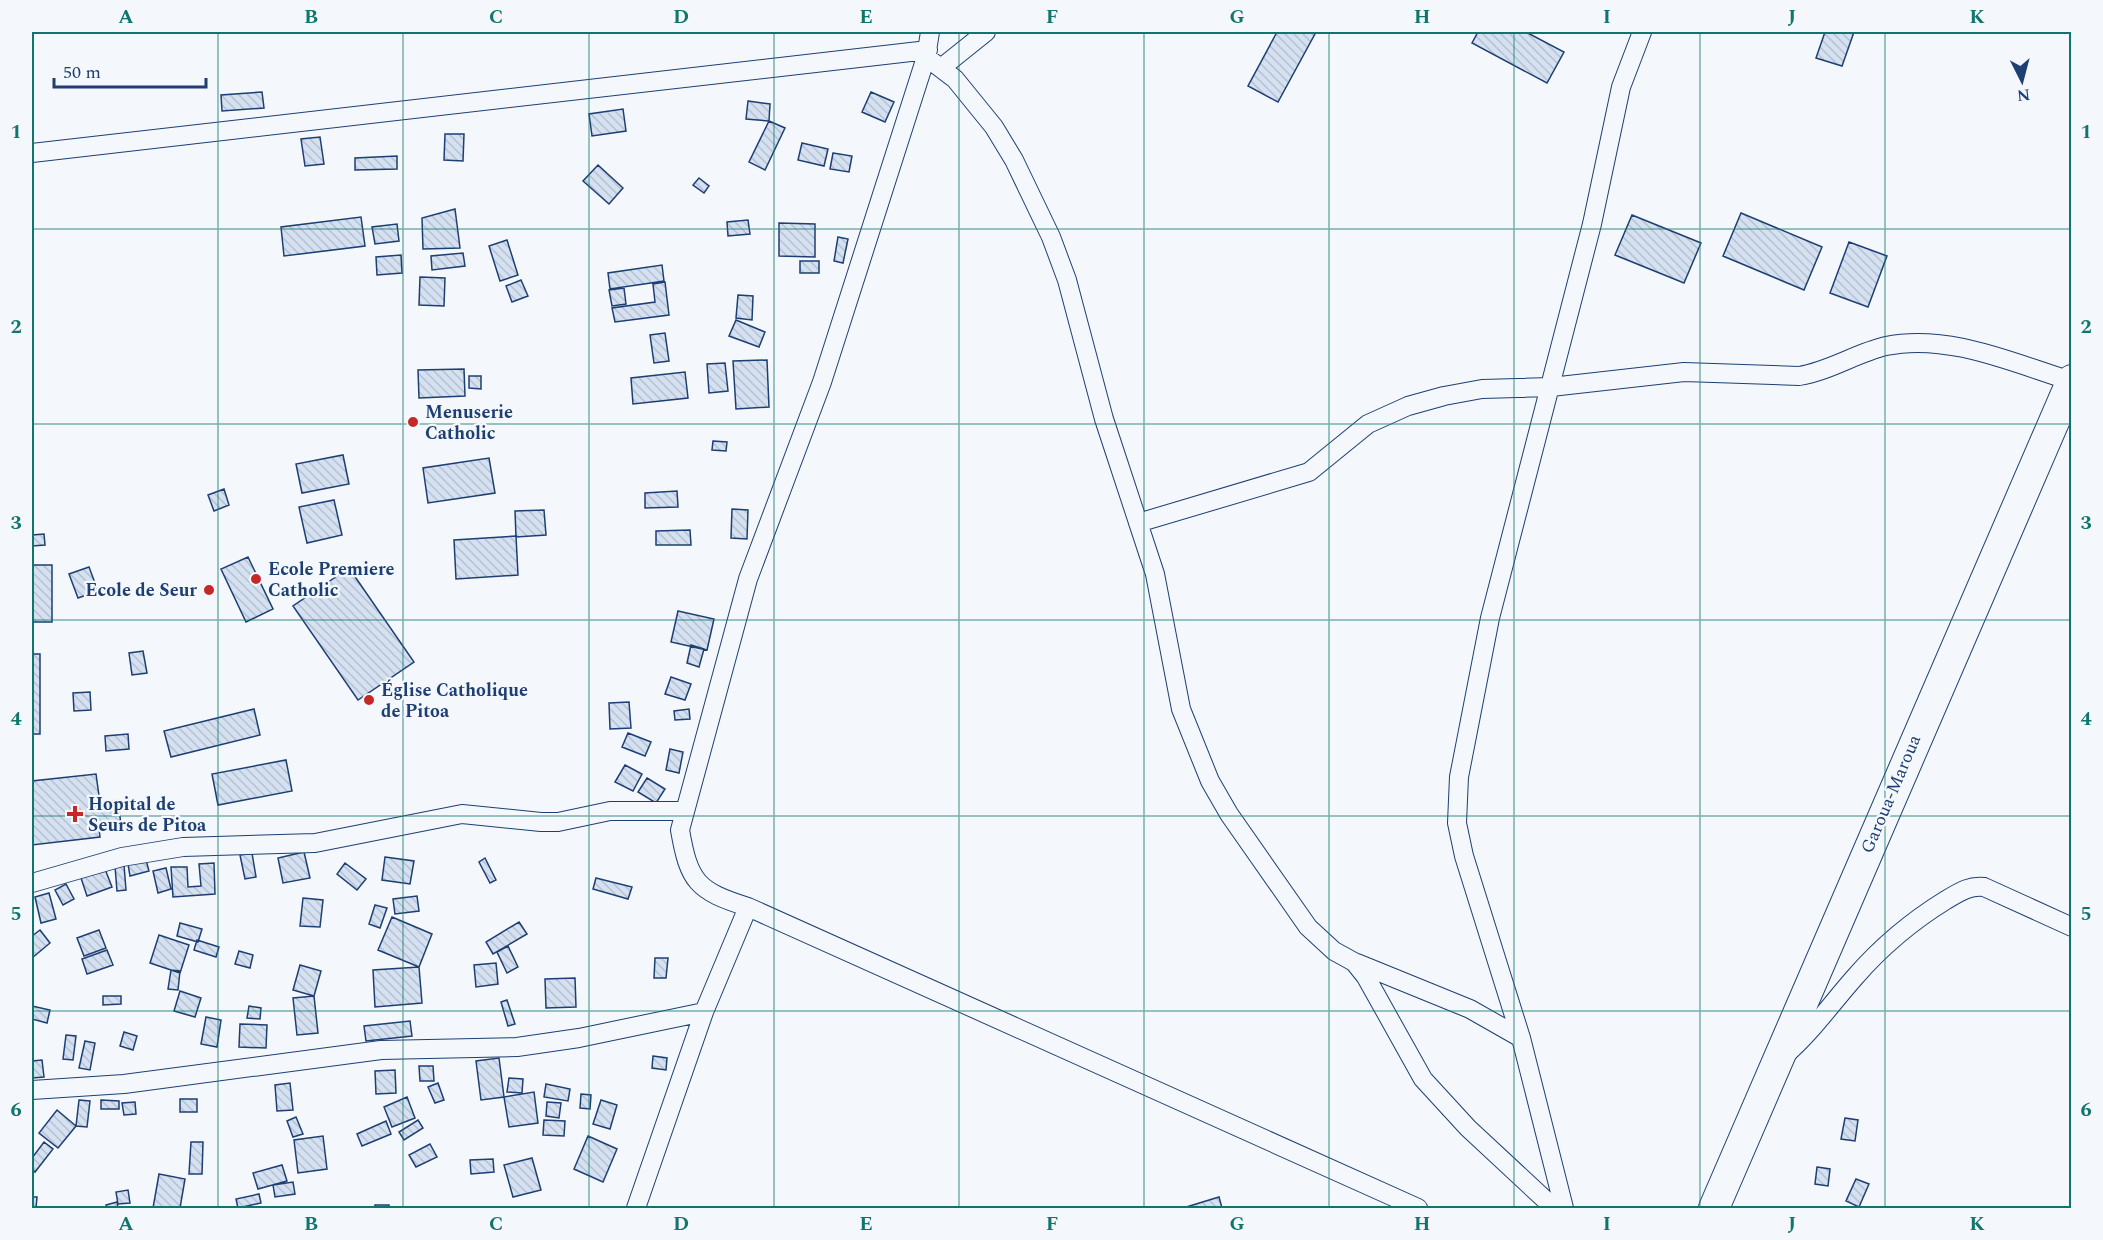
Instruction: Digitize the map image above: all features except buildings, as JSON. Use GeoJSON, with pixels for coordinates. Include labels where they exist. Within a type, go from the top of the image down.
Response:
{"type":"FeatureCollection","features":[{"type":"Feature","properties":{"kind":"highway","name":"Garoua-Maroua"},"geometry":{"type":"LineString","coordinates":[[1714,1209],[2069,391]]}},
{"type":"Feature","properties":{"kind":"street"},"geometry":{"type":"LineString","coordinates":[[930,32],[932,59],[822,382],[748,579],[680,830],[689,872],[714,896],[748,907],[1418,1209]]}},
{"type":"Feature","properties":{"kind":"street"},"geometry":{"type":"LineString","coordinates":[[32,153],[932,59],[986,32]]}},
{"type":"Feature","properties":{"kind":"street"},"geometry":{"type":"LineString","coordinates":[[1564,1209],[1521,1038],[1464,856],[1457,823],[1457,801],[1459,777],[1490,618],[1592,224],[1622,87],[1642,32]]}},
{"type":"Feature","properties":{"kind":"street"},"geometry":{"type":"LineString","coordinates":[[932,59],[955,79],[994,127],[1014,160],[1051,237],[1067,280],[1104,419],[1162,603],[1181,709],[1210,781],[1229,814],[1308,927],[1334,951],[1354,962],[1470,1009],[1521,1038]]}},
{"type":"Feature","properties":{"kind":"street"},"geometry":{"type":"LineString","coordinates":[[1138,523],[1309,472],[1368,424],[1407,406],[1482,389],[1551,387],[1684,372],[1799,376],[1817,373],[1884,346],[1908,343],[1970,350],[2069,391]]}},
{"type":"Feature","properties":{"kind":"street"},"geometry":{"type":"LineString","coordinates":[[36,878],[122,857],[173,849],[315,843],[462,814],[558,822],[610,811],[685,811]]}},
{"type":"Feature","properties":{"kind":"street"},"geometry":{"type":"LineString","coordinates":[[1776,1064],[1809,1035],[1855,977],[1914,919],[1962,891],[1975,886],[1984,887],[2072,927]]}},
{"type":"Feature","properties":{"kind":"street"},"geometry":{"type":"LineString","coordinates":[[636,1209],[704,1012],[748,907]]}},
{"type":"Feature","properties":{"kind":"street"},"geometry":{"type":"LineString","coordinates":[[1354,962],[1383,1004],[1423,1080],[1468,1128],[1554,1209]]}},
{"type":"Feature","properties":{"kind":"street"},"geometry":{"type":"LineString","coordinates":[[32,1090],[124,1084],[381,1050],[517,1047],[579,1038],[704,1012]]}},
{"type":"Feature","properties":{"kind":"place","name":"Menuserie Catholic"},"geometry":{"type":"Point","coordinates":[413,422]}},
{"type":"Feature","properties":{"kind":"place","name":"Ecole Premiere Catholic"},"geometry":{"type":"Point","coordinates":[256,579]}},
{"type":"Feature","properties":{"kind":"place","name":"Ecole de Seur"},"geometry":{"type":"Point","coordinates":[209,590]}},
{"type":"Feature","properties":{"kind":"place","name":"Église Catholique de Pitoa"},"geometry":{"type":"Point","coordinates":[369,700]}},
{"type":"Feature","properties":{"kind":"place","name":"Hopital de Seurs de Pitoa"},"geometry":{"type":"Point","coordinates":[75,814]}}]}
